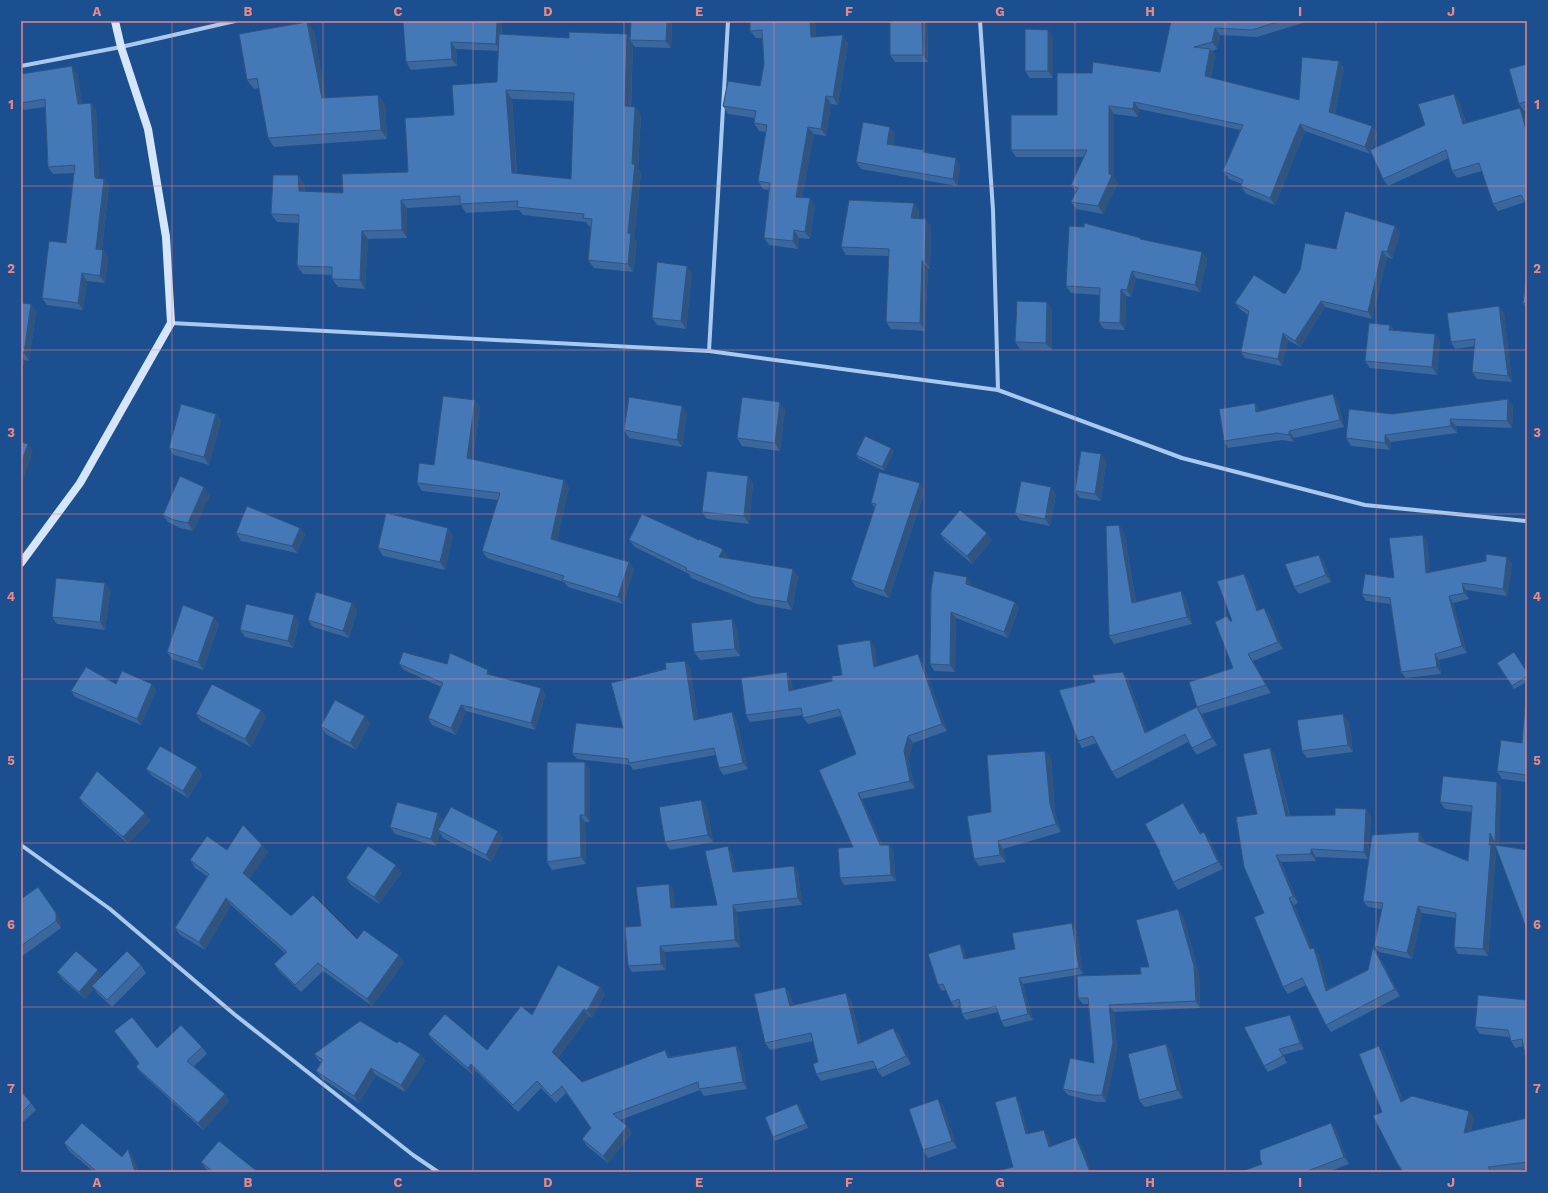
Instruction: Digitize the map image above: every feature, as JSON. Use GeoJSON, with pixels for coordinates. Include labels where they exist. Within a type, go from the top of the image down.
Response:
{"type":"FeatureCollection","features":[{"type":"Feature","properties":{"kind":"street"},"geometry":{"type":"LineString","coordinates":[[21,563],[80,483],[171,323],[166,237],[148,129],[120,47],[115,21]]}},
{"type":"Feature","properties":{"kind":"street"},"geometry":{"type":"LineString","coordinates":[[21,66],[120,47],[235,21]]}},
{"type":"Feature","properties":{"kind":"street"},"geometry":{"type":"LineString","coordinates":[[710,351],[728,21]]}},
{"type":"Feature","properties":{"kind":"street"},"geometry":{"type":"LineString","coordinates":[[980,21],[993,210],[998,390]]}},
{"type":"Feature","properties":{"kind":"street"},"geometry":{"type":"LineString","coordinates":[[171,323],[710,351],[998,390],[1182,458],[1365,505],[1527,521]]}},
{"type":"Feature","properties":{"kind":"street"},"geometry":{"type":"LineString","coordinates":[[21,845],[110,909],[234,1014],[413,1155],[438,1172]]}},
{"type":"Feature","properties":{"kind":"building"},"geometry":{"type":"Polygon","coordinates":[[[403,21],[497,21],[496,44],[451,42],[452,59],[406,62],[403,21]]]}},
{"type":"Feature","properties":{"kind":"building"},"geometry":{"type":"Polygon","coordinates":[[[631,21],[667,21],[666,41],[630,40],[631,21]]]}},
{"type":"Feature","properties":{"kind":"building"},"geometry":{"type":"Polygon","coordinates":[[[750,21],[810,21],[811,37],[843,35],[833,97],[826,96],[821,129],[808,127],[796,197],[810,198],[805,232],[794,230],[793,241],[764,238],[770,183],[758,181],[767,125],[754,123],[756,111],[723,106],[728,81],[760,86],[764,64],[762,30],[750,31],[750,21]]]}},
{"type":"Feature","properties":{"kind":"building"},"geometry":{"type":"Polygon","coordinates":[[[890,21],[922,21],[923,55],[890,55],[890,21]]]}},
{"type":"Feature","properties":{"kind":"building"},"geometry":{"type":"Polygon","coordinates":[[[1171,21],[1280,21],[1252,30],[1215,28],[1212,42],[1194,47],[1210,49],[1205,76],[1299,100],[1302,57],[1339,61],[1329,112],[1372,126],[1365,147],[1300,124],[1270,198],[1241,186],[1243,180],[1223,171],[1243,125],[1134,102],[1133,109],[1109,106],[1109,174],[1112,175],[1098,206],[1071,202],[1078,188],[1071,185],[1087,150],[1011,150],[1011,115],[1057,115],[1057,73],[1092,73],[1093,62],[1160,72],[1171,21]]]}},
{"type":"Feature","properties":{"kind":"building"},"geometry":{"type":"Polygon","coordinates":[[[307,22],[322,98],[378,95],[381,130],[268,138],[257,78],[247,80],[239,34],[307,22]]]}},
{"type":"Feature","properties":{"kind":"building"},"geometry":{"type":"Polygon","coordinates":[[[1025,29],[1048,30],[1048,71],[1025,71],[1025,29]]]}},
{"type":"Feature","properties":{"kind":"building"},"geometry":{"type":"Polygon","coordinates":[[[569,32],[627,34],[625,106],[635,107],[632,164],[635,164],[628,233],[631,234],[628,264],[588,260],[592,219],[583,218],[584,214],[517,207],[518,201],[460,204],[460,196],[401,200],[402,230],[362,231],[360,280],[332,279],[332,267],[297,266],[299,215],[271,214],[273,175],[298,175],[299,191],[343,193],[342,174],[408,172],[405,118],[454,115],[452,85],[497,82],[499,34],[569,38],[569,32]],[[506,90],[512,173],[571,179],[574,93],[506,90]]]}},
{"type":"Feature","properties":{"kind":"building"},"geometry":{"type":"Polygon","coordinates":[[[1527,64],[1527,101],[1519,104],[1509,69],[1527,64]]]}},
{"type":"Feature","properties":{"kind":"building"},"geometry":{"type":"Polygon","coordinates":[[[72,66],[78,104],[91,103],[95,178],[104,179],[96,249],[103,250],[100,276],[82,273],[78,303],[42,298],[49,241],[66,243],[75,165],[48,167],[45,99],[21,103],[21,74],[72,66]]]}},
{"type":"Feature","properties":{"kind":"building"},"geometry":{"type":"Polygon","coordinates":[[[1454,94],[1463,124],[1520,108],[1527,133],[1527,205],[1521,195],[1493,204],[1479,163],[1452,171],[1446,150],[1383,179],[1370,150],[1425,125],[1418,104],[1454,94]]]}},
{"type":"Feature","properties":{"kind":"building"},"geometry":{"type":"Polygon","coordinates":[[[863,122],[890,127],[887,144],[924,150],[923,152],[956,158],[953,179],[856,162],[863,122]]]}},
{"type":"Feature","properties":{"kind":"building"},"geometry":{"type":"Polygon","coordinates":[[[849,200],[914,203],[911,218],[926,219],[925,261],[922,261],[920,323],[886,322],[889,249],[841,247],[849,200]]]}},
{"type":"Feature","properties":{"kind":"building"},"geometry":{"type":"Polygon","coordinates":[[[1345,211],[1395,226],[1387,252],[1382,251],[1368,312],[1321,301],[1295,341],[1283,333],[1278,359],[1241,352],[1249,311],[1235,303],[1254,275],[1285,294],[1300,270],[1305,243],[1336,249],[1345,211]]]}},
{"type":"Feature","properties":{"kind":"building"},"geometry":{"type":"Polygon","coordinates":[[[1084,223],[1141,238],[1140,239],[1202,252],[1195,285],[1132,271],[1127,290],[1121,289],[1120,323],[1099,322],[1100,288],[1066,286],[1069,226],[1084,227],[1084,223]]]}},
{"type":"Feature","properties":{"kind":"building"},"geometry":{"type":"Polygon","coordinates":[[[657,262],[687,266],[681,321],[652,318],[657,262]]]}},
{"type":"Feature","properties":{"kind":"building"},"geometry":{"type":"Polygon","coordinates":[[[1527,269],[1527,304],[1523,303],[1527,269]]]}},
{"type":"Feature","properties":{"kind":"building"},"geometry":{"type":"Polygon","coordinates":[[[1017,301],[1047,302],[1046,343],[1015,342],[1017,301]]]}},
{"type":"Feature","properties":{"kind":"building"},"geometry":{"type":"Polygon","coordinates":[[[21,303],[31,304],[24,353],[21,353],[21,303]]]}},
{"type":"Feature","properties":{"kind":"building"},"geometry":{"type":"Polygon","coordinates":[[[1499,306],[1508,376],[1472,372],[1475,339],[1451,342],[1447,313],[1499,306]]]}},
{"type":"Feature","properties":{"kind":"building"},"geometry":{"type":"Polygon","coordinates":[[[1369,323],[1390,325],[1389,330],[1435,334],[1432,367],[1365,361],[1369,323]]]}},
{"type":"Feature","properties":{"kind":"building"},"geometry":{"type":"Polygon","coordinates":[[[1333,394],[1340,420],[1289,431],[1289,435],[1277,433],[1224,441],[1219,409],[1255,403],[1256,412],[1333,394]]]}},
{"type":"Feature","properties":{"kind":"building"},"geometry":{"type":"Polygon","coordinates":[[[443,396],[475,400],[467,458],[564,480],[551,539],[629,562],[618,597],[562,580],[564,576],[482,551],[500,493],[417,483],[419,463],[434,465],[443,396]]]}},
{"type":"Feature","properties":{"kind":"building"},"geometry":{"type":"Polygon","coordinates":[[[629,397],[682,406],[677,440],[624,430],[629,397]]]}},
{"type":"Feature","properties":{"kind":"building"},"geometry":{"type":"Polygon","coordinates":[[[742,397],[780,402],[775,443],[737,438],[742,397]]]}},
{"type":"Feature","properties":{"kind":"building"},"geometry":{"type":"Polygon","coordinates":[[[1508,399],[1507,421],[1450,419],[1451,426],[1385,435],[1385,443],[1346,438],[1349,409],[1392,414],[1508,399]]]}},
{"type":"Feature","properties":{"kind":"building"},"geometry":{"type":"Polygon","coordinates":[[[181,404],[216,414],[204,457],[169,448],[181,404]]]}},
{"type":"Feature","properties":{"kind":"building"},"geometry":{"type":"Polygon","coordinates":[[[865,436],[891,448],[882,467],[856,455],[865,436]]]}},
{"type":"Feature","properties":{"kind":"building"},"geometry":{"type":"Polygon","coordinates":[[[21,442],[28,444],[21,464],[21,442]]]}},
{"type":"Feature","properties":{"kind":"building"},"geometry":{"type":"Polygon","coordinates":[[[1081,451],[1101,454],[1095,494],[1075,491],[1081,451]]]}},
{"type":"Feature","properties":{"kind":"building"},"geometry":{"type":"Polygon","coordinates":[[[707,471],[748,476],[744,516],[702,512],[707,471]]]}},
{"type":"Feature","properties":{"kind":"building"},"geometry":{"type":"Polygon","coordinates":[[[879,472],[920,483],[884,591],[851,580],[876,504],[871,503],[879,472]]]}},
{"type":"Feature","properties":{"kind":"building"},"geometry":{"type":"Polygon","coordinates":[[[180,476],[204,487],[188,523],[174,520],[163,515],[180,476]]]}},
{"type":"Feature","properties":{"kind":"building"},"geometry":{"type":"Polygon","coordinates":[[[1021,481],[1051,487],[1045,519],[1015,513],[1021,481]]]}},
{"type":"Feature","properties":{"kind":"building"},"geometry":{"type":"Polygon","coordinates":[[[247,506],[300,528],[292,546],[236,533],[247,506]]]}},
{"type":"Feature","properties":{"kind":"building"},"geometry":{"type":"Polygon","coordinates":[[[960,510],[987,533],[967,556],[940,534],[960,510]]]}},
{"type":"Feature","properties":{"kind":"building"},"geometry":{"type":"Polygon","coordinates":[[[386,513],[448,528],[440,562],[378,548],[386,513]]]}},
{"type":"Feature","properties":{"kind":"building"},"geometry":{"type":"Polygon","coordinates":[[[642,514],[699,540],[723,549],[719,557],[793,569],[787,602],[752,597],[686,570],[687,568],[629,540],[642,514]]]}},
{"type":"Feature","properties":{"kind":"building"},"geometry":{"type":"Polygon","coordinates":[[[1119,525],[1132,603],[1181,591],[1187,617],[1109,636],[1106,526],[1119,525]]]}},
{"type":"Feature","properties":{"kind":"building"},"geometry":{"type":"Polygon","coordinates":[[[1423,535],[1426,573],[1486,561],[1486,554],[1507,557],[1503,589],[1462,583],[1464,593],[1449,596],[1462,646],[1435,654],[1437,667],[1401,672],[1390,598],[1362,594],[1365,574],[1394,578],[1389,538],[1423,535]]]}},
{"type":"Feature","properties":{"kind":"building"},"geometry":{"type":"Polygon","coordinates":[[[1319,555],[1326,575],[1294,587],[1285,564],[1319,555]]]}},
{"type":"Feature","properties":{"kind":"building"},"geometry":{"type":"Polygon","coordinates":[[[934,571],[967,577],[966,584],[1015,602],[1004,632],[951,612],[950,665],[930,664],[931,589],[934,571]]]}},
{"type":"Feature","properties":{"kind":"building"},"geometry":{"type":"Polygon","coordinates":[[[1244,574],[1257,611],[1264,608],[1278,642],[1248,654],[1266,685],[1197,707],[1189,682],[1233,668],[1215,622],[1227,616],[1230,621],[1232,621],[1217,581],[1244,574]]]}},
{"type":"Feature","properties":{"kind":"building"},"geometry":{"type":"Polygon","coordinates":[[[56,578],[105,583],[100,622],[52,617],[56,578]]]}},
{"type":"Feature","properties":{"kind":"building"},"geometry":{"type":"Polygon","coordinates":[[[316,592],[352,603],[343,631],[308,620],[316,592]]]}},
{"type":"Feature","properties":{"kind":"building"},"geometry":{"type":"Polygon","coordinates":[[[246,604],[294,615],[288,641],[240,630],[246,604]]]}},
{"type":"Feature","properties":{"kind":"building"},"geometry":{"type":"Polygon","coordinates":[[[183,605],[214,617],[198,662],[167,652],[183,605]]]}},
{"type":"Feature","properties":{"kind":"building"},"geometry":{"type":"Polygon","coordinates":[[[732,619],[735,649],[694,652],[691,623],[732,619]]]}},
{"type":"Feature","properties":{"kind":"building"},"geometry":{"type":"Polygon","coordinates":[[[870,640],[874,667],[918,654],[942,724],[908,736],[904,751],[910,781],[858,793],[880,845],[889,845],[891,875],[840,878],[838,848],[853,847],[819,770],[856,754],[839,709],[803,718],[801,708],[746,715],[741,678],[787,672],[789,691],[832,681],[832,676],[842,675],[837,645],[870,640]]]}},
{"type":"Feature","properties":{"kind":"building"},"geometry":{"type":"Polygon","coordinates":[[[403,652],[447,664],[450,653],[488,670],[487,674],[541,688],[531,723],[461,705],[451,728],[428,718],[443,683],[399,664],[403,652]]]}},
{"type":"Feature","properties":{"kind":"building"},"geometry":{"type":"Polygon","coordinates":[[[1514,652],[1527,672],[1527,676],[1512,686],[1497,663],[1514,652]]]}},
{"type":"Feature","properties":{"kind":"building"},"geometry":{"type":"Polygon","coordinates":[[[685,661],[694,720],[732,712],[743,763],[719,768],[714,748],[629,763],[628,759],[572,753],[576,723],[623,728],[611,683],[666,669],[665,663],[685,661]]]}},
{"type":"Feature","properties":{"kind":"building"},"geometry":{"type":"Polygon","coordinates":[[[86,667],[116,684],[122,671],[152,684],[137,719],[71,691],[86,667]]]}},
{"type":"Feature","properties":{"kind":"building"},"geometry":{"type":"Polygon","coordinates":[[[1123,672],[1145,733],[1197,707],[1212,738],[1192,748],[1185,734],[1112,772],[1093,736],[1078,741],[1059,690],[1095,682],[1092,675],[1123,672]]]}},
{"type":"Feature","properties":{"kind":"building"},"geometry":{"type":"Polygon","coordinates":[[[1527,680],[1527,775],[1497,771],[1501,740],[1522,743],[1527,680]]]}},
{"type":"Feature","properties":{"kind":"building"},"geometry":{"type":"Polygon","coordinates":[[[212,684],[261,710],[245,739],[196,714],[212,684]]]}},
{"type":"Feature","properties":{"kind":"building"},"geometry":{"type":"Polygon","coordinates":[[[335,700],[365,716],[350,743],[321,726],[335,700]]]}},
{"type":"Feature","properties":{"kind":"building"},"geometry":{"type":"Polygon","coordinates":[[[1343,714],[1348,745],[1302,751],[1297,720],[1343,714]]]}},
{"type":"Feature","properties":{"kind":"building"},"geometry":{"type":"Polygon","coordinates":[[[160,746],[197,767],[183,791],[146,769],[160,746]]]}},
{"type":"Feature","properties":{"kind":"building"},"geometry":{"type":"Polygon","coordinates":[[[1270,748],[1286,816],[1335,815],[1335,808],[1366,809],[1364,852],[1311,849],[1311,854],[1276,855],[1293,896],[1289,898],[1310,949],[1314,948],[1326,991],[1368,970],[1373,947],[1395,989],[1326,1025],[1302,978],[1283,987],[1254,917],[1264,913],[1244,867],[1236,817],[1257,814],[1243,754],[1270,748]]]}},
{"type":"Feature","properties":{"kind":"building"},"geometry":{"type":"Polygon","coordinates":[[[1045,751],[1050,804],[1056,824],[998,841],[1000,855],[974,859],[967,816],[991,812],[987,755],[1045,751]]]}},
{"type":"Feature","properties":{"kind":"building"},"geometry":{"type":"Polygon","coordinates":[[[547,762],[585,762],[585,815],[580,815],[581,857],[547,862],[547,762]]]}},
{"type":"Feature","properties":{"kind":"building"},"geometry":{"type":"Polygon","coordinates":[[[97,771],[145,813],[123,837],[79,798],[97,771]]]}},
{"type":"Feature","properties":{"kind":"building"},"geometry":{"type":"Polygon","coordinates":[[[1443,776],[1497,782],[1495,843],[1490,833],[1489,845],[1491,845],[1483,949],[1454,947],[1456,913],[1418,906],[1407,953],[1374,946],[1383,903],[1363,901],[1372,835],[1419,832],[1419,841],[1468,861],[1472,806],[1440,802],[1443,776]]]}},
{"type":"Feature","properties":{"kind":"building"},"geometry":{"type":"Polygon","coordinates":[[[701,800],[708,835],[665,842],[659,807],[701,800]]]}},
{"type":"Feature","properties":{"kind":"building"},"geometry":{"type":"Polygon","coordinates":[[[397,802],[438,813],[431,839],[390,827],[397,802]]]}},
{"type":"Feature","properties":{"kind":"building"},"geometry":{"type":"Polygon","coordinates":[[[1183,803],[1200,834],[1204,832],[1218,862],[1173,882],[1160,852],[1145,824],[1183,803]]]}},
{"type":"Feature","properties":{"kind":"building"},"geometry":{"type":"Polygon","coordinates":[[[451,807],[498,831],[486,855],[438,830],[451,807]]]}},
{"type":"Feature","properties":{"kind":"building"},"geometry":{"type":"Polygon","coordinates":[[[243,825],[262,845],[243,873],[291,916],[313,895],[357,939],[364,930],[399,955],[367,999],[318,963],[295,985],[274,964],[287,952],[226,898],[199,942],[175,928],[209,874],[190,860],[207,836],[227,850],[243,825]]]}},
{"type":"Feature","properties":{"kind":"building"},"geometry":{"type":"Polygon","coordinates":[[[1495,845],[1527,850],[1527,930],[1495,845]]]}},
{"type":"Feature","properties":{"kind":"building"},"geometry":{"type":"Polygon","coordinates":[[[368,846],[396,865],[374,897],[346,878],[368,846]]]}},
{"type":"Feature","properties":{"kind":"building"},"geometry":{"type":"Polygon","coordinates":[[[728,846],[733,872],[794,866],[798,898],[733,905],[735,940],[660,946],[661,964],[628,966],[625,927],[641,926],[636,887],[669,884],[671,908],[717,905],[705,851],[728,846]]]}},
{"type":"Feature","properties":{"kind":"building"},"geometry":{"type":"Polygon","coordinates":[[[38,887],[56,913],[56,921],[21,946],[21,899],[38,887]]]}},
{"type":"Feature","properties":{"kind":"building"},"geometry":{"type":"Polygon","coordinates":[[[1178,909],[1194,966],[1196,1001],[1109,1005],[1113,1043],[1102,1095],[1092,1095],[1063,1089],[1070,1058],[1094,1063],[1088,998],[1078,998],[1077,976],[1141,974],[1140,967],[1149,967],[1136,920],[1178,909]]]}},
{"type":"Feature","properties":{"kind":"building"},"geometry":{"type":"Polygon","coordinates":[[[1072,923],[1079,968],[1019,978],[1028,1014],[1001,1021],[996,1006],[962,1014],[959,999],[951,1002],[943,984],[938,985],[928,954],[960,944],[964,959],[1015,949],[1012,933],[1072,923]]]}},
{"type":"Feature","properties":{"kind":"building"},"geometry":{"type":"Polygon","coordinates":[[[76,951],[98,970],[79,992],[57,972],[76,951]]]}},
{"type":"Feature","properties":{"kind":"building"},"geometry":{"type":"Polygon","coordinates":[[[127,951],[141,965],[107,1000],[92,986],[127,951]]]}},
{"type":"Feature","properties":{"kind":"building"},"geometry":{"type":"Polygon","coordinates":[[[558,965],[600,987],[587,1011],[584,1009],[552,1052],[582,1082],[665,1050],[668,1058],[736,1046],[743,1082],[699,1089],[698,1082],[613,1114],[627,1126],[603,1156],[582,1139],[591,1128],[562,1086],[551,1096],[537,1081],[513,1105],[471,1064],[468,1068],[428,1034],[445,1014],[487,1050],[521,1006],[532,1015],[558,965]]]}},
{"type":"Feature","properties":{"kind":"building"},"geometry":{"type":"Polygon","coordinates":[[[785,987],[790,1006],[846,993],[858,1044],[893,1028],[906,1056],[877,1070],[873,1061],[816,1074],[813,1064],[818,1062],[811,1033],[765,1043],[754,994],[785,987]]]}},
{"type":"Feature","properties":{"kind":"building"},"geometry":{"type":"Polygon","coordinates":[[[1478,995],[1527,1000],[1527,1065],[1522,1039],[1511,1041],[1508,1030],[1475,1027],[1478,995]]]}},
{"type":"Feature","properties":{"kind":"building"},"geometry":{"type":"Polygon","coordinates":[[[1290,1015],[1300,1043],[1279,1049],[1283,1056],[1264,1066],[1244,1027],[1290,1015]]]}},
{"type":"Feature","properties":{"kind":"building"},"geometry":{"type":"Polygon","coordinates":[[[132,1017],[157,1048],[181,1025],[202,1047],[187,1061],[225,1094],[198,1123],[136,1067],[139,1063],[114,1031],[132,1017]]]}},
{"type":"Feature","properties":{"kind":"building"},"geometry":{"type":"Polygon","coordinates":[[[360,1021],[397,1043],[399,1041],[420,1054],[401,1085],[371,1068],[354,1096],[316,1071],[323,1060],[314,1054],[360,1021]]]}},
{"type":"Feature","properties":{"kind":"building"},"geometry":{"type":"Polygon","coordinates":[[[1166,1044],[1177,1090],[1139,1100],[1128,1054],[1166,1044]]]}},
{"type":"Feature","properties":{"kind":"building"},"geometry":{"type":"Polygon","coordinates":[[[1379,1046],[1401,1102],[1412,1096],[1469,1111],[1464,1133],[1527,1118],[1527,1162],[1488,1167],[1491,1172],[1403,1172],[1373,1116],[1382,1112],[1359,1054],[1379,1046]]]}},
{"type":"Feature","properties":{"kind":"building"},"geometry":{"type":"Polygon","coordinates":[[[21,1091],[31,1103],[21,1113],[21,1091]]]}},
{"type":"Feature","properties":{"kind":"building"},"geometry":{"type":"Polygon","coordinates":[[[1016,1096],[1026,1134],[1044,1130],[1049,1147],[1076,1137],[1090,1172],[993,1172],[1013,1167],[995,1102],[1016,1096]]]}},
{"type":"Feature","properties":{"kind":"building"},"geometry":{"type":"Polygon","coordinates":[[[938,1099],[952,1141],[923,1150],[909,1109],[938,1099]]]}},
{"type":"Feature","properties":{"kind":"building"},"geometry":{"type":"Polygon","coordinates":[[[797,1104],[806,1124],[773,1137],[765,1117],[797,1104]]]}},
{"type":"Feature","properties":{"kind":"building"},"geometry":{"type":"Polygon","coordinates":[[[82,1123],[122,1157],[128,1149],[135,1172],[97,1172],[64,1143],[82,1123]]]}},
{"type":"Feature","properties":{"kind":"building"},"geometry":{"type":"Polygon","coordinates":[[[1331,1123],[1344,1157],[1305,1172],[1240,1172],[1262,1164],[1260,1159],[1260,1150],[1331,1123]]]}},
{"type":"Feature","properties":{"kind":"building"},"geometry":{"type":"Polygon","coordinates":[[[219,1141],[258,1172],[213,1172],[201,1162],[219,1141]]]}}]}
